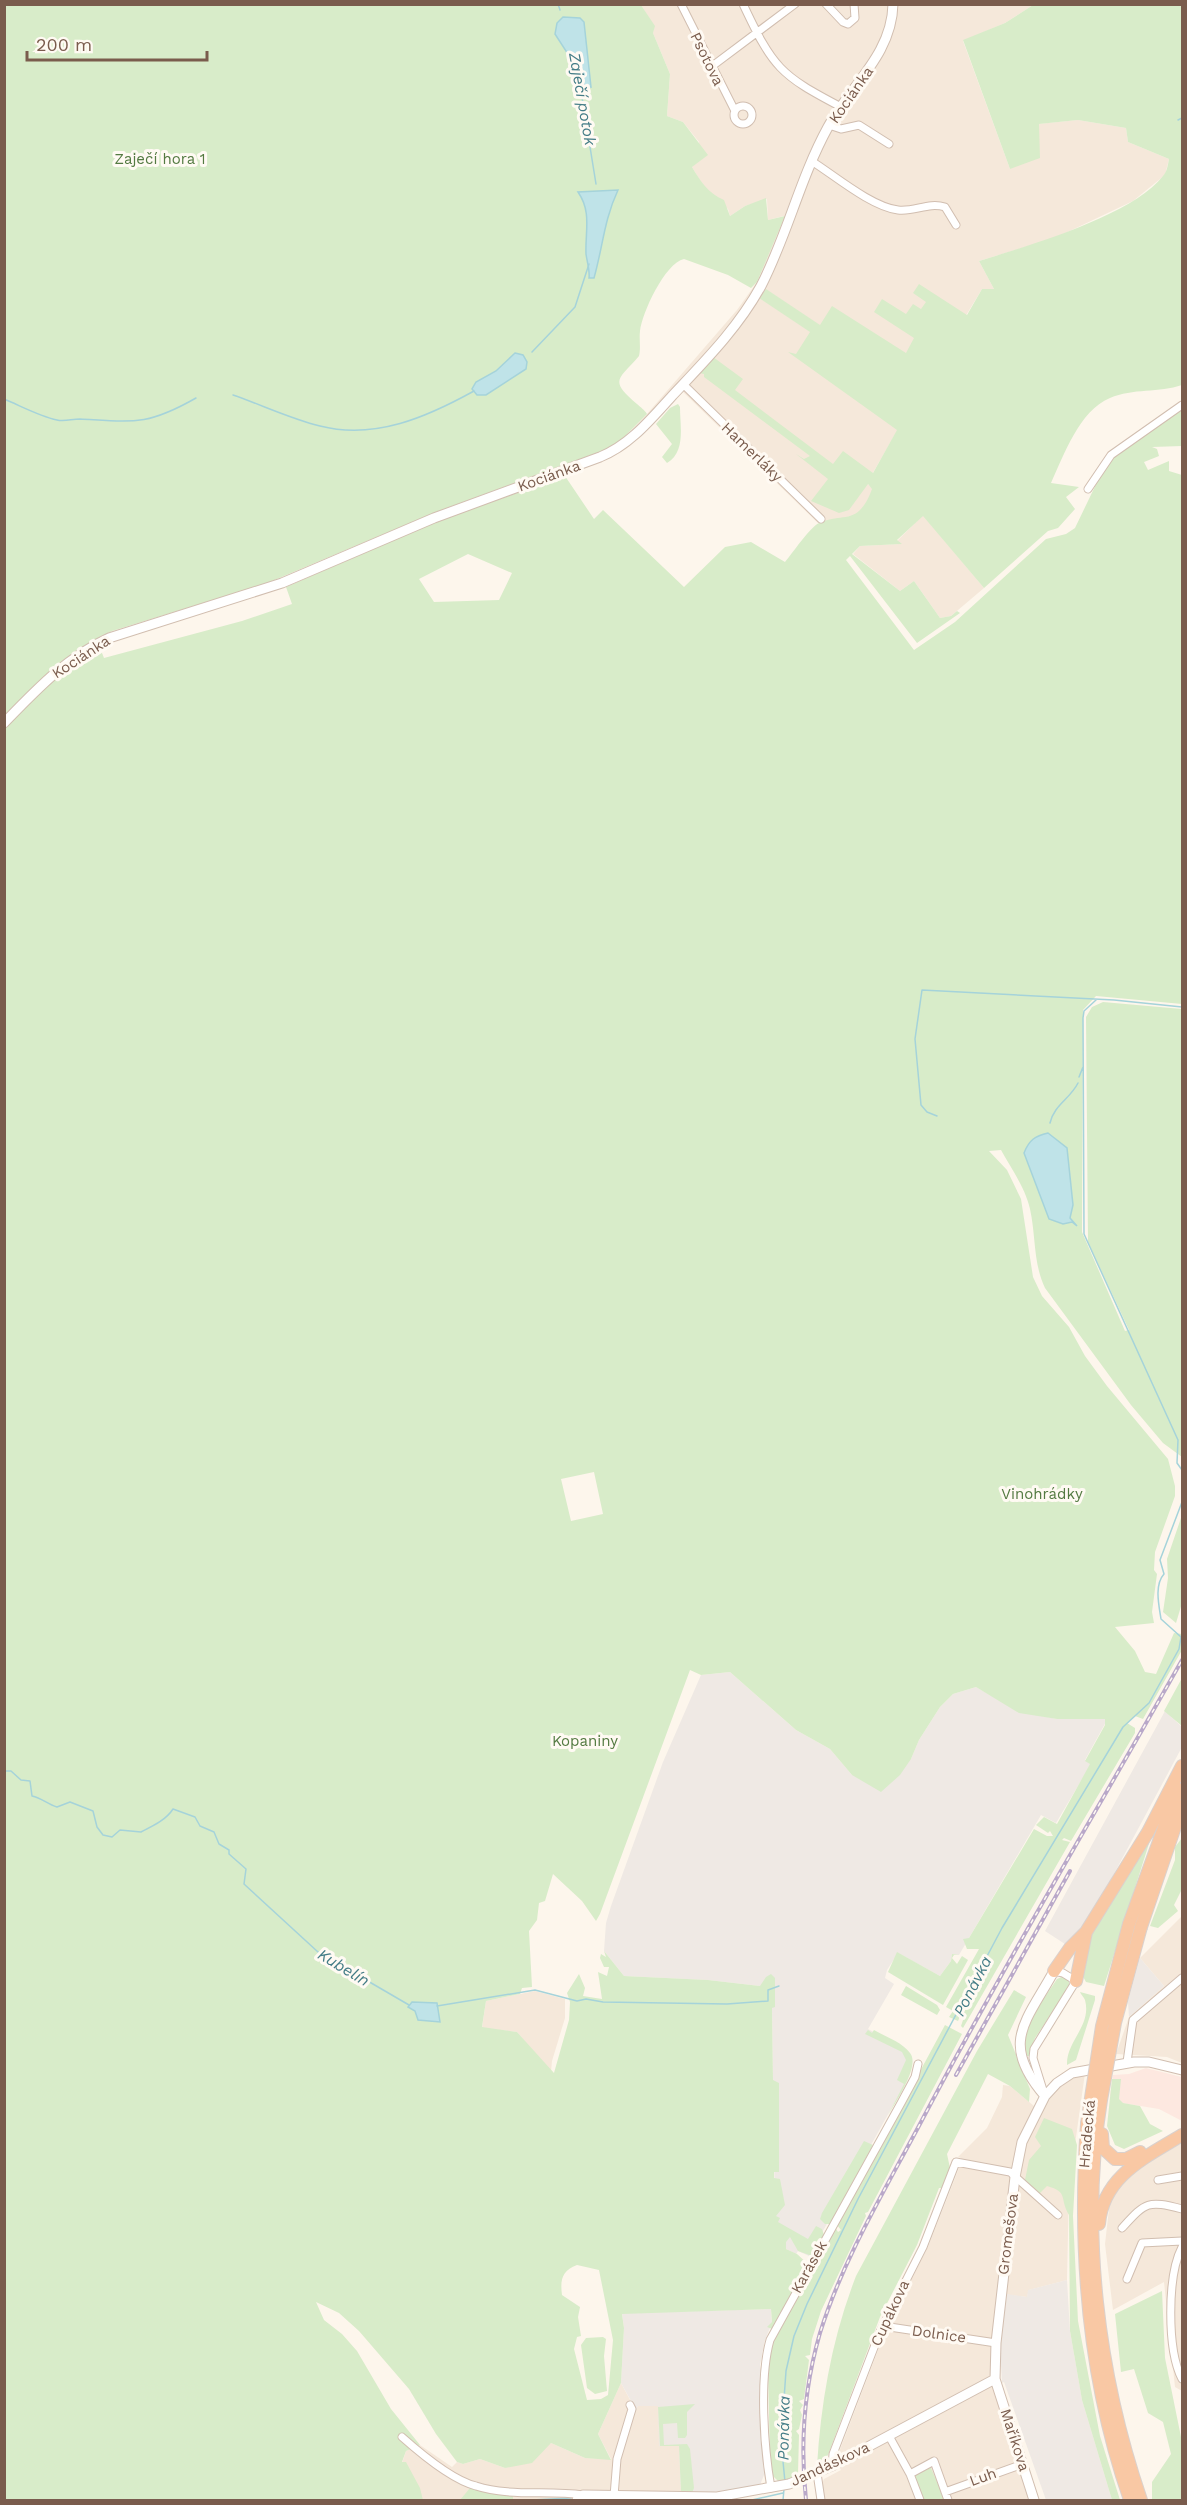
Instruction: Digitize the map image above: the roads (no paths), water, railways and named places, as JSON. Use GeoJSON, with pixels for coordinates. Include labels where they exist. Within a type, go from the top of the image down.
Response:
{"type":"FeatureCollection","features":[{"type":"Feature","properties":{"kind":"highway"},"geometry":{"type":"LineString","coordinates":[[1054,1971],[1086,1932],[1148,1832],[1182,1766]]}},
{"type":"Feature","properties":{"kind":"highway","name":"Hradecká"},"geometry":{"type":"LineString","coordinates":[[1141,2500],[1106,2365],[1095,2258],[1096,2125],[1102,2026],[1182,1777]]}},
{"type":"Feature","properties":{"kind":"highway","name":"Hradecká"},"geometry":{"type":"LineString","coordinates":[[1130,2500],[1105,2412],[1091,2329],[1083,2221],[1096,2125],[1135,1925],[1182,1806]]}},
{"type":"Feature","properties":{"kind":"highway"},"geometry":{"type":"LineString","coordinates":[[1076,1981],[1086,1932]]}},
{"type":"Feature","properties":{"kind":"highway"},"geometry":{"type":"LineString","coordinates":[[1096,2125],[1103,2148],[1117,2160],[1134,2155],[1182,2126]]}},
{"type":"Feature","properties":{"kind":"highway"},"geometry":{"type":"LineString","coordinates":[[1095,2258],[1101,2211],[1117,2179],[1134,2164],[1182,2135]]}},
{"type":"Feature","properties":{"kind":"street","name":"Psotova"},"geometry":{"type":"LineString","coordinates":[[681,4],[735,111]]}},
{"type":"Feature","properties":{"kind":"street"},"geometry":{"type":"LineString","coordinates":[[743,4],[757,33],[781,71],[802,86],[841,107]]}},
{"type":"Feature","properties":{"kind":"street"},"geometry":{"type":"LineString","coordinates":[[711,67],[795,4]]}},
{"type":"Feature","properties":{"kind":"street"},"geometry":{"type":"LineString","coordinates":[[826,4],[843,22],[848,24],[853,22],[856,16],[854,4]]}},
{"type":"Feature","properties":{"kind":"street","name":"Kociánka"},"geometry":{"type":"LineString","coordinates":[[4,723],[45,681],[100,642],[125,631],[282,583],[434,518],[612,452],[628,440],[683,384],[729,332],[760,287],[829,124],[884,45],[893,4]]}},
{"type":"Feature","properties":{"kind":"street"},"geometry":{"type":"LineString","coordinates":[[829,124],[841,129],[859,125],[889,144]]}},
{"type":"Feature","properties":{"kind":"street"},"geometry":{"type":"LineString","coordinates":[[813,162],[861,193],[895,210],[928,204],[945,207],[956,225]]}},
{"type":"Feature","properties":{"kind":"street","name":"Hamerláky"},"geometry":{"type":"LineString","coordinates":[[683,384],[821,519]]}},
{"type":"Feature","properties":{"kind":"street"},"geometry":{"type":"LineString","coordinates":[[1088,489],[1111,455],[1182,405]]}},
{"type":"Feature","properties":{"kind":"street"},"geometry":{"type":"LineString","coordinates":[[1054,1971],[1063,1973],[1076,1981],[1034,2049],[1034,2058],[1045,2096],[1032,2081],[1023,2063],[1019,2037],[1054,1971]]}},
{"type":"Feature","properties":{"kind":"street"},"geometry":{"type":"LineString","coordinates":[[1127,2062],[1133,2020],[1182,1978]]}},
{"type":"Feature","properties":{"kind":"street","name":"Gromešova"},"geometry":{"type":"LineString","coordinates":[[995,2379],[996,2343],[1015,2177],[1027,2127],[1045,2096],[1057,2083],[1072,2073],[1127,2062],[1149,2062],[1182,2070]]}},
{"type":"Feature","properties":{"kind":"street","name":"Karásek"},"geometry":{"type":"LineString","coordinates":[[780,2486],[764,2382],[765,2362],[770,2340],[915,2077],[918,2064]]}},
{"type":"Feature","properties":{"kind":"street","name":"Cupákova"},"geometry":{"type":"LineString","coordinates":[[831,2466],[833,2454],[882,2326],[923,2247],[956,2162],[1004,2171],[1015,2177]]}},
{"type":"Feature","properties":{"kind":"street"},"geometry":{"type":"LineString","coordinates":[[1158,2180],[1182,2176]]}},
{"type":"Feature","properties":{"kind":"street"},"geometry":{"type":"LineString","coordinates":[[1015,2177],[1058,2215]]}},
{"type":"Feature","properties":{"kind":"street"},"geometry":{"type":"LineString","coordinates":[[1122,2228],[1141,2207],[1147,2204],[1182,2209]]}},
{"type":"Feature","properties":{"kind":"street"},"geometry":{"type":"LineString","coordinates":[[1127,2278],[1142,2243],[1182,2241]]}},
{"type":"Feature","properties":{"kind":"street"},"geometry":{"type":"LineString","coordinates":[[1182,2247],[1175,2264],[1173,2296],[1174,2358],[1182,2379]]}},
{"type":"Feature","properties":{"kind":"street","name":"Dolnice"},"geometry":{"type":"LineString","coordinates":[[882,2326],[996,2343]]}},
{"type":"Feature","properties":{"kind":"street","name":"Jandáskova"},"geometry":{"type":"LineString","coordinates":[[402,2437],[415,2449],[475,2486],[499,2491],[580,2498],[614,2496],[717,2498],[780,2486],[817,2473],[995,2379]]}},
{"type":"Feature","properties":{"kind":"street","name":"Maříkova"},"geometry":{"type":"LineString","coordinates":[[995,2379],[1034,2500]]}},
{"type":"Feature","properties":{"kind":"street"},"geometry":{"type":"LineString","coordinates":[[614,2496],[616,2459],[632,2409],[630,2405]]}},
{"type":"Feature","properties":{"kind":"street"},"geometry":{"type":"LineString","coordinates":[[890,2436],[910,2474],[920,2500]]}},
{"type":"Feature","properties":{"kind":"street"},"geometry":{"type":"LineString","coordinates":[[910,2474],[934,2461],[948,2500]]}},
{"type":"Feature","properties":{"kind":"street","name":"Luh"},"geometry":{"type":"LineString","coordinates":[[945,2492],[1023,2464]]}},
{"type":"Feature","properties":{"kind":"street"},"geometry":{"type":"LineString","coordinates":[[817,2473],[821,2500]]}},
{"type":"Feature","properties":{"kind":"water"},"geometry":{"type":"Polygon","coordinates":[[[563,17],[580,18],[584,22],[591,87],[573,84],[568,54],[555,34],[557,23],[563,17]]]}},
{"type":"Feature","properties":{"kind":"water"},"geometry":{"type":"Polygon","coordinates":[[[618,190],[607,223],[594,278],[589,278],[586,254],[587,222],[585,207],[578,192],[618,190]]]}},
{"type":"Feature","properties":{"kind":"water"},"geometry":{"type":"Polygon","coordinates":[[[515,353],[523,355],[527,362],[526,369],[486,395],[477,395],[472,389],[476,382],[496,371],[515,353]]]}},
{"type":"Feature","properties":{"kind":"water"},"geometry":{"type":"Polygon","coordinates":[[[1048,1133],[1067,1148],[1073,1205],[1070,1218],[1077,1226],[1072,1222],[1063,1224],[1049,1219],[1024,1153],[1033,1139],[1048,1133]]]}},
{"type":"Feature","properties":{"kind":"water"},"geometry":{"type":"Polygon","coordinates":[[[412,2002],[437,2003],[440,2022],[418,2020],[415,2011],[408,2007],[412,2002]]]}},
{"type":"Feature","properties":{"kind":"waterway","name":"Zaječí potok"},"geometry":{"type":"LineString","coordinates":[[558,4],[560,10]]}},
{"type":"Feature","properties":{"kind":"waterway","name":"Zaječí potok"},"geometry":{"type":"LineString","coordinates":[[580,85],[596,184]]}},
{"type":"Feature","properties":{"kind":"waterway"},"geometry":{"type":"LineString","coordinates":[[1178,120],[1182,118]]}},
{"type":"Feature","properties":{"kind":"waterway","name":"Zaječí potok"},"geometry":{"type":"LineString","coordinates":[[532,352],[575,307],[589,264]]}},
{"type":"Feature","properties":{"kind":"waterway","name":"Zaječí potok"},"geometry":{"type":"LineString","coordinates":[[233,395],[309,423],[340,430],[361,430],[400,424],[474,391]]}},
{"type":"Feature","properties":{"kind":"waterway","name":"Zaječí potok"},"geometry":{"type":"LineString","coordinates":[[4,399],[60,421],[80,419],[127,421],[165,414],[196,398]]}},
{"type":"Feature","properties":{"kind":"waterway"},"geometry":{"type":"LineString","coordinates":[[937,1116],[927,1112],[921,1105],[915,1039],[922,990],[1114,1000],[1182,1007]]}},
{"type":"Feature","properties":{"kind":"waterway"},"geometry":{"type":"LineString","coordinates":[[1096,1000],[1084,1011],[1083,1018],[1084,1234],[1178,1440],[1177,1463],[1182,1470]]}},
{"type":"Feature","properties":{"kind":"waterway"},"geometry":{"type":"LineString","coordinates":[[1079,1077],[1083,1067]]}},
{"type":"Feature","properties":{"kind":"waterway"},"geometry":{"type":"LineString","coordinates":[[1050,1123],[1055,1111],[1078,1083]]}},
{"type":"Feature","properties":{"kind":"waterway","name":"Ponávka"},"geometry":{"type":"LineString","coordinates":[[785,2482],[781,2441],[786,2371],[794,2336],[807,2304],[858,2199],[1002,1928],[1123,1727],[1149,1703],[1179,1649],[1181,1637],[1161,1619],[1158,1596],[1159,1584],[1164,1574],[1160,1560],[1182,1502]]}},
{"type":"Feature","properties":{"kind":"waterway","name":"Kubelín"},"geometry":{"type":"LineString","coordinates":[[4,1771],[11,1771],[21,1780],[30,1781],[32,1796],[53,1806],[57,1807],[70,1802],[93,1811],[97,1827],[103,1835],[112,1837],[120,1830],[141,1832],[163,1820],[173,1809],[195,1817],[200,1826],[214,1832],[219,1844],[229,1850],[229,1854],[246,1869],[244,1884],[318,1952],[409,2005]]}},
{"type":"Feature","properties":{"kind":"waterway","name":"Kubelín"},"geometry":{"type":"LineString","coordinates":[[437,2006],[535,1990],[577,2001],[586,1999],[603,2002],[727,2004],[768,2001],[768,1990],[779,1986]]}},
{"type":"Feature","properties":{"kind":"waterway","name":"Ponávka"},"geometry":{"type":"LineString","coordinates":[[783,2500],[784,2489]]}},
{"type":"Feature","properties":{"kind":"waterway"},"geometry":{"type":"LineString","coordinates":[[752,2500],[783,2493]]}},
{"type":"Feature","properties":{"kind":"waterway"},"geometry":{"type":"LineString","coordinates":[[532,2500],[571,2498]]}},
{"type":"Feature","properties":{"kind":"waterway"},"geometry":{"type":"LineString","coordinates":[[593,2500],[607,2500]]}},
{"type":"Feature","properties":{"kind":"railway"},"geometry":{"type":"LineString","coordinates":[[806,2500],[803,2458],[810,2374],[820,2333],[840,2278],[879,2199],[985,2005],[1182,1660]]}},
{"type":"Feature","properties":{"kind":"railway"},"geometry":{"type":"LineString","coordinates":[[956,2075],[1070,1871]]}},
{"type":"Feature","properties":{"kind":"park label","name":"Zaječí hora 1"},"geometry":{"type":"Point","coordinates":[160,159]}},
{"type":"Feature","properties":{"kind":"park label","name":"Vinohrádky"},"geometry":{"type":"Point","coordinates":[1042,1494]}},
{"type":"Feature","properties":{"kind":"park label","name":"Kopaniny"},"geometry":{"type":"Point","coordinates":[585,1741]}}]}
